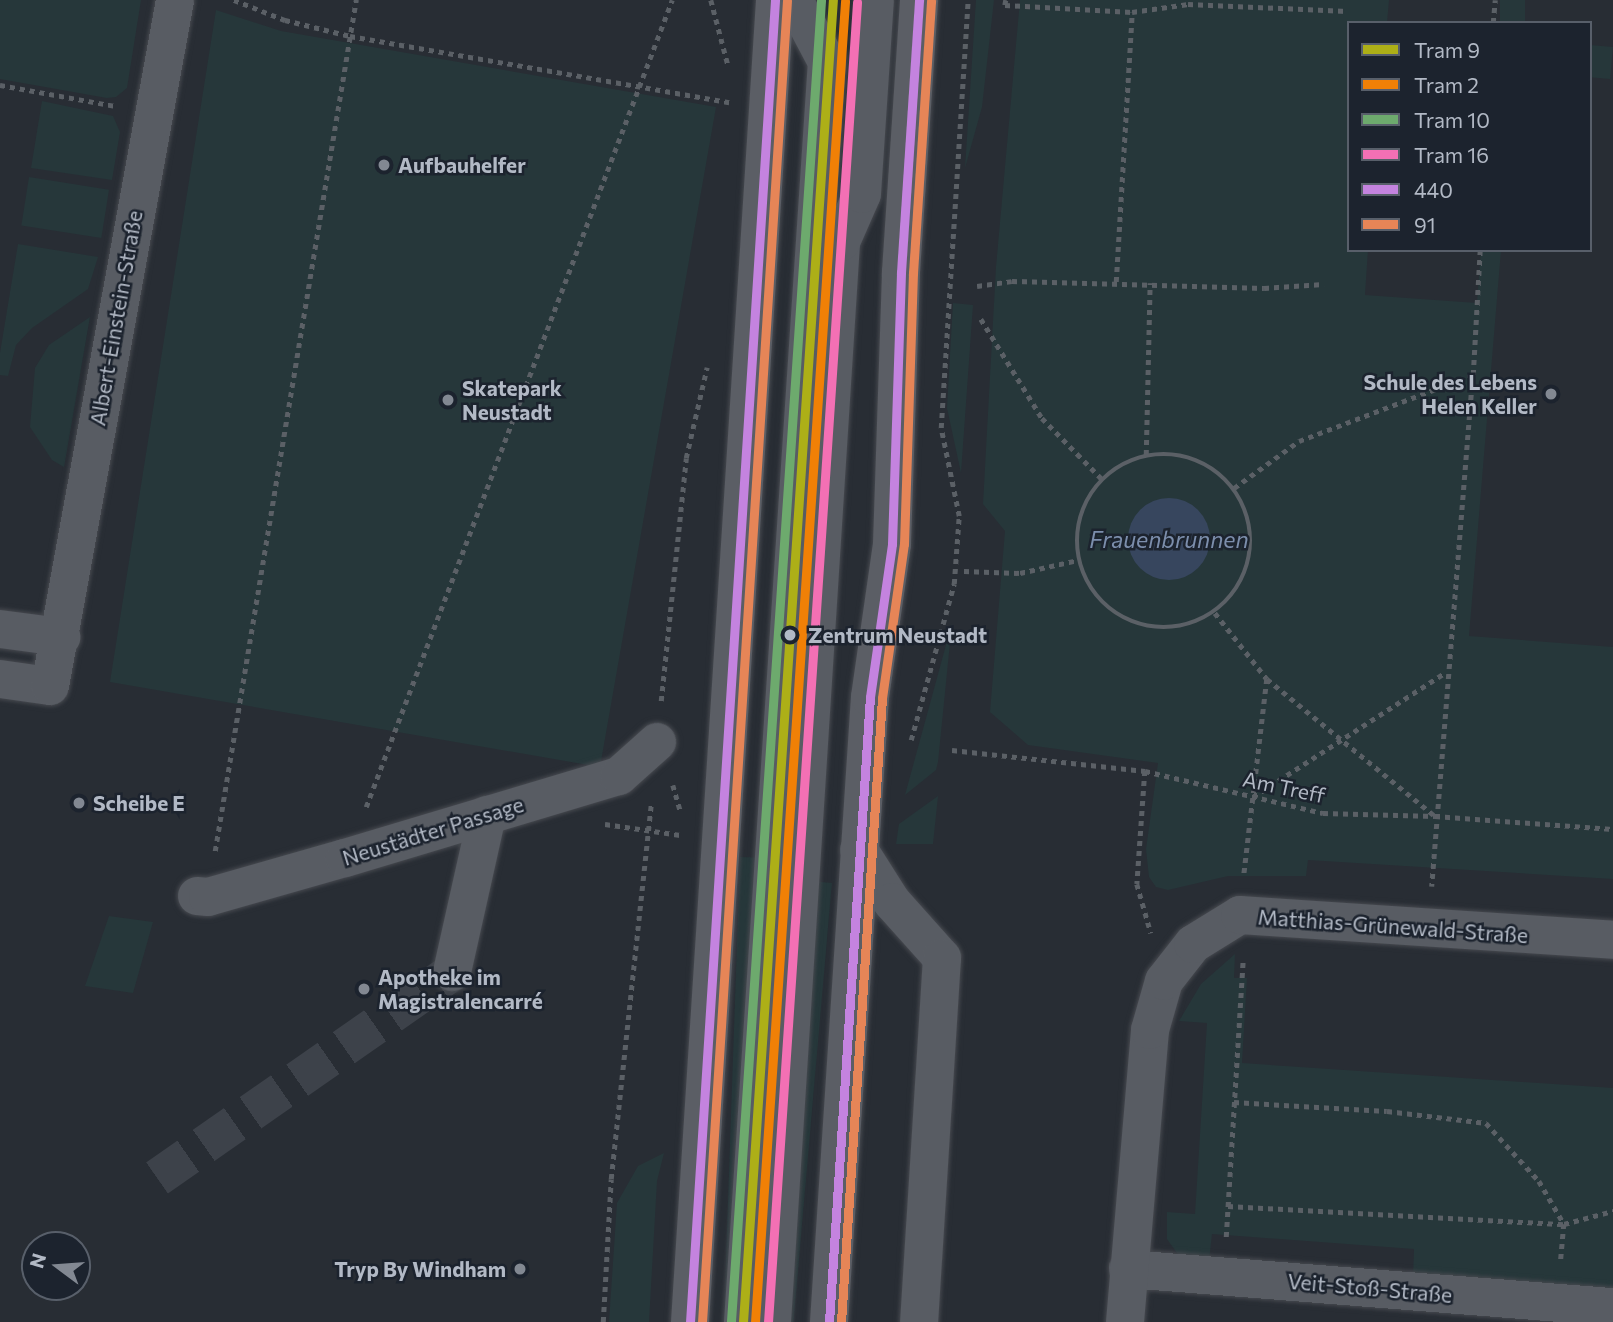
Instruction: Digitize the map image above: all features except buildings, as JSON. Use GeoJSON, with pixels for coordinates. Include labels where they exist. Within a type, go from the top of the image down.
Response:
{"type":"FeatureCollection","features":[{"type":"Feature","properties":{"kind":"main road"},"geometry":{"type":"LineString","coordinates":[[690,1322],[775,0]]}},
{"type":"Feature","properties":{"kind":"main road"},"geometry":{"type":"LineString","coordinates":[[829,1322],[870,697],[892,544],[901,272],[919,0]]}},
{"type":"Feature","properties":{"kind":"street","name":"Albert-Einstein-Straße"},"geometry":{"type":"LineString","coordinates":[[0,679],[50,686],[175,0]]}},
{"type":"Feature","properties":{"kind":"street"},"geometry":{"type":"LineString","coordinates":[[743,1322],[827,62],[794,0]]}},
{"type":"Feature","properties":{"kind":"street"},"geometry":{"type":"LineString","coordinates":[[772,1322],[841,242],[862,194],[875,0]]}},
{"type":"Feature","properties":{"kind":"street"},"geometry":{"type":"LineString","coordinates":[[774,830],[829,63]]}},
{"type":"Feature","properties":{"kind":"street"},"geometry":{"type":"LineString","coordinates":[[0,629],[61,637]]}},
{"type":"Feature","properties":{"kind":"street","name":"Neustädter Passage"},"geometry":{"type":"LineString","coordinates":[[202,896],[345,858],[619,776],[657,741]]}},
{"type":"Feature","properties":{"kind":"street"},"geometry":{"type":"LineString","coordinates":[[452,972],[487,815]]}},
{"type":"Feature","properties":{"kind":"street"},"geometry":{"type":"LineString","coordinates":[[859,850],[892,902],[942,958],[919,1322]]}},
{"type":"Feature","properties":{"kind":"street","name":"Matthias-Grünewald-Straße"},"geometry":{"type":"LineString","coordinates":[[1125,1322],[1150,1030],[1164,981],[1193,944],[1242,915],[1430,930],[1613,940]]}},
{"type":"Feature","properties":{"kind":"street","name":"Veit-Stoß-Straße"},"geometry":{"type":"LineString","coordinates":[[1128,1269],[1613,1307]]}},
{"type":"Feature","properties":{"kind":"path"},"geometry":{"type":"LineString","coordinates":[[234,0],[285,20],[350,36],[739,104]]}},
{"type":"Feature","properties":{"kind":"path"},"geometry":{"type":"LineString","coordinates":[[202,896],[356,0]]}},
{"type":"Feature","properties":{"kind":"path"},"geometry":{"type":"LineString","coordinates":[[345,858],[672,0]]}},
{"type":"Feature","properties":{"kind":"path"},"geometry":{"type":"LineString","coordinates":[[711,0],[732,79]]}},
{"type":"Feature","properties":{"kind":"path"},"geometry":{"type":"LineString","coordinates":[[1006,0],[1006,5],[1132,12],[1188,4],[1347,11]]}},
{"type":"Feature","properties":{"kind":"path"},"geometry":{"type":"LineString","coordinates":[[1493,21],[1495,0]]}},
{"type":"Feature","properties":{"kind":"path"},"geometry":{"type":"LineString","coordinates":[[1116,282],[1132,12]]}},
{"type":"Feature","properties":{"kind":"path"},"geometry":{"type":"LineString","coordinates":[[0,85],[127,108]]}},
{"type":"Feature","properties":{"kind":"path"},"geometry":{"type":"LineString","coordinates":[[1430,930],[1435,816],[1473,375],[1480,252]]}},
{"type":"Feature","properties":{"kind":"path"},"geometry":{"type":"LineString","coordinates":[[977,286],[1012,281],[1264,288],[1324,284]]}},
{"type":"Feature","properties":{"kind":"path"},"geometry":{"type":"LineString","coordinates":[[1146,455],[1150,284]]}},
{"type":"Feature","properties":{"kind":"path"},"geometry":{"type":"LineString","coordinates":[[981,319],[1042,418],[1102,479]]}},
{"type":"Feature","properties":{"kind":"path"},"geometry":{"type":"LineString","coordinates":[[603,1322],[611,1179],[686,458],[708,365]]}},
{"type":"Feature","properties":{"kind":"path"},"geometry":{"type":"LineString","coordinates":[[1234,488],[1299,442],[1473,375]]}},
{"type":"Feature","properties":{"kind":"path"},"geometry":{"type":"LineString","coordinates":[[1170,453],[1195,459],[1234,488],[1247,512],[1251,539],[1248,566],[1236,591],[1214,613],[1191,625],[1163,629],[1134,624],[1108,610],[1089,587],[1078,560],[1076,531],[1085,503],[1102,479],[1122,464],[1146,455],[1170,453]]}},
{"type":"Feature","properties":{"kind":"path"},"geometry":{"type":"LineString","coordinates":[[964,571],[1020,573],[1078,560]]}},
{"type":"Feature","properties":{"kind":"path"},"geometry":{"type":"LineString","coordinates":[[1214,613],[1267,679],[1435,816]]}},
{"type":"Feature","properties":{"kind":"path"},"geometry":{"type":"LineString","coordinates":[[1252,798],[1443,674]]}},
{"type":"Feature","properties":{"kind":"path"},"geometry":{"type":"LineString","coordinates":[[1228,1277],[1228,1206],[1242,915],[1252,798],[1267,679]]}},
{"type":"Feature","properties":{"kind":"path","name":"Am Treff"},"geometry":{"type":"LineString","coordinates":[[951,750],[1145,771],[1322,813],[1435,816],[1613,829]]}},
{"type":"Feature","properties":{"kind":"path"},"geometry":{"type":"LineString","coordinates":[[1145,771],[1137,884],[1164,981]]}},
{"type":"Feature","properties":{"kind":"path"},"geometry":{"type":"LineString","coordinates":[[1234,1102],[1387,1111],[1486,1123],[1539,1181],[1564,1224]]}},
{"type":"Feature","properties":{"kind":"path"},"geometry":{"type":"LineString","coordinates":[[1228,1206],[1564,1224],[1613,1211]]}},
{"type":"Feature","properties":{"kind":"shaded area"},"geometry":{"type":"Polygon","coordinates":[[[0,0],[141,0],[127,88],[116,97],[107,98],[0,79],[0,0]]]}},
{"type":"Feature","properties":{"kind":"shaded area"},"geometry":{"type":"Polygon","coordinates":[[[976,0],[994,0],[982,107],[965,168],[976,0]]]}},
{"type":"Feature","properties":{"kind":"shaded area"},"geometry":{"type":"Polygon","coordinates":[[[1020,0],[1389,0],[1387,21],[1347,21],[1347,252],[1368,252],[1365,295],[1477,303],[1481,252],[1501,252],[1469,636],[1613,647],[1613,879],[1308,860],[1306,876],[1228,876],[1168,890],[1156,887],[1149,877],[1146,849],[1158,763],[1028,745],[990,712],[1005,531],[983,504],[996,267],[1020,0]]]}},
{"type":"Feature","properties":{"kind":"shaded area"},"geometry":{"type":"Polygon","coordinates":[[[1500,0],[1525,0],[1525,21],[1500,21],[1500,0]]]}},
{"type":"Feature","properties":{"kind":"shaded area"},"geometry":{"type":"Polygon","coordinates":[[[216,10],[281,31],[716,107],[600,767],[110,682],[216,10]]]}},
{"type":"Feature","properties":{"kind":"shaded area"},"geometry":{"type":"Polygon","coordinates":[[[1592,45],[1613,47],[1610,79],[1592,77],[1592,45]]]}},
{"type":"Feature","properties":{"kind":"shaded area"},"geometry":{"type":"Polygon","coordinates":[[[42,101],[113,116],[120,132],[112,180],[31,168],[42,101]]]}},
{"type":"Feature","properties":{"kind":"shaded area"},"geometry":{"type":"Polygon","coordinates":[[[29,177],[109,190],[101,238],[21,225],[29,177]]]}},
{"type":"Feature","properties":{"kind":"shaded area"},"geometry":{"type":"Polygon","coordinates":[[[18,244],[98,257],[88,289],[32,328],[16,345],[8,376],[0,375],[0,353],[18,244]]]}},
{"type":"Feature","properties":{"kind":"shaded area"},"geometry":{"type":"Polygon","coordinates":[[[953,303],[973,305],[961,473],[947,408],[953,303]]]}},
{"type":"Feature","properties":{"kind":"shaded area"},"geometry":{"type":"Polygon","coordinates":[[[90,317],[64,467],[52,460],[30,427],[35,368],[49,345],[90,317]]]}},
{"type":"Feature","properties":{"kind":"shaded area"},"geometry":{"type":"Polygon","coordinates":[[[952,623],[936,770],[905,795],[952,623]]]}},
{"type":"Feature","properties":{"kind":"shaded area"},"geometry":{"type":"Polygon","coordinates":[[[938,796],[933,844],[896,844],[899,824],[938,796]]]}},
{"type":"Feature","properties":{"kind":"shaded area"},"geometry":{"type":"Polygon","coordinates":[[[740,857],[763,858],[747,1322],[724,1322],[740,857]]]}},
{"type":"Feature","properties":{"kind":"shaded area"},"geometry":{"type":"Polygon","coordinates":[[[810,881],[832,883],[794,1322],[771,1321],[810,881]]]}},
{"type":"Feature","properties":{"kind":"shaded area"},"geometry":{"type":"Polygon","coordinates":[[[109,916],[153,922],[133,993],[85,986],[109,916]]]}},
{"type":"Feature","properties":{"kind":"shaded area"},"geometry":{"type":"Polygon","coordinates":[[[1235,954],[1234,978],[1247,978],[1242,1063],[1613,1088],[1613,1293],[1413,1277],[1414,1249],[1212,1234],[1209,1261],[1179,1256],[1167,1239],[1167,1212],[1195,1214],[1207,1023],[1179,1021],[1201,984],[1235,954]]]}},
{"type":"Feature","properties":{"kind":"shaded area"},"geometry":{"type":"Polygon","coordinates":[[[664,1153],[657,1181],[649,1322],[609,1322],[617,1203],[638,1166],[664,1153]]]}},
{"type":"Feature","properties":{"kind":"water","name":"Frauenbrunnen"},"geometry":{"type":"Polygon","coordinates":[[[1169,498],[1185,501],[1198,510],[1207,523],[1210,539],[1207,555],[1198,568],[1185,577],[1169,580],[1153,577],[1140,568],[1131,555],[1128,539],[1131,523],[1140,510],[1153,501],[1169,498]]]}},
{"type":"Feature","properties":{"kind":"tunnel"},"geometry":{"type":"LineString","coordinates":[[157,1178],[452,972]]}},
{"type":"Feature","properties":{"kind":"tram line","name":"10"},"geometry":{"type":"LineString","coordinates":[[731,1321],[821,0]]}},
{"type":"Feature","properties":{"kind":"tram line","name":"9"},"geometry":{"type":"LineString","coordinates":[[743,1322],[833,0]]}},
{"type":"Feature","properties":{"kind":"tram line","name":"2"},"geometry":{"type":"LineString","coordinates":[[755,1322],[845,1]]}},
{"type":"Feature","properties":{"kind":"tram line","name":"16"},"geometry":{"type":"LineString","coordinates":[[768,1322],[857,2]]}},
{"type":"Feature","properties":{"kind":"transit line","name":"440"},"geometry":{"type":"LineString","coordinates":[[690,1322],[775,0]]}},
{"type":"Feature","properties":{"kind":"transit line","name":"440"},"geometry":{"type":"LineString","coordinates":[[829,1322],[870,697],[892,544],[901,272],[919,0]]}},
{"type":"Feature","properties":{"kind":"transit line","name":"91"},"geometry":{"type":"LineString","coordinates":[[702,1322],[787,1]]}},
{"type":"Feature","properties":{"kind":"transit line","name":"91"},"geometry":{"type":"LineString","coordinates":[[841,1322],[882,698],[904,544],[913,273],[931,1]]}},
{"type":"Feature","properties":{"kind":"place","name":"Aufbauhelfer"},"geometry":{"type":"Point","coordinates":[384,165]}},
{"type":"Feature","properties":{"kind":"place","name":"Schule des Lebens Helen Keller"},"geometry":{"type":"Point","coordinates":[1551,394]}},
{"type":"Feature","properties":{"kind":"place","name":"Skatepark Neustadt"},"geometry":{"type":"Point","coordinates":[448,400]}},
{"type":"Feature","properties":{"kind":"place","name":"Zentrum Neustadt"},"geometry":{"type":"Point","coordinates":[790,635]}},
{"type":"Feature","properties":{"kind":"place","name":"Scheibe E"},"geometry":{"type":"Point","coordinates":[79,803]}},
{"type":"Feature","properties":{"kind":"place","name":"Apotheke im Magistralencarré"},"geometry":{"type":"Point","coordinates":[364,989]}},
{"type":"Feature","properties":{"kind":"place","name":"Tryp By Windham"},"geometry":{"type":"Point","coordinates":[520,1269]}}]}
